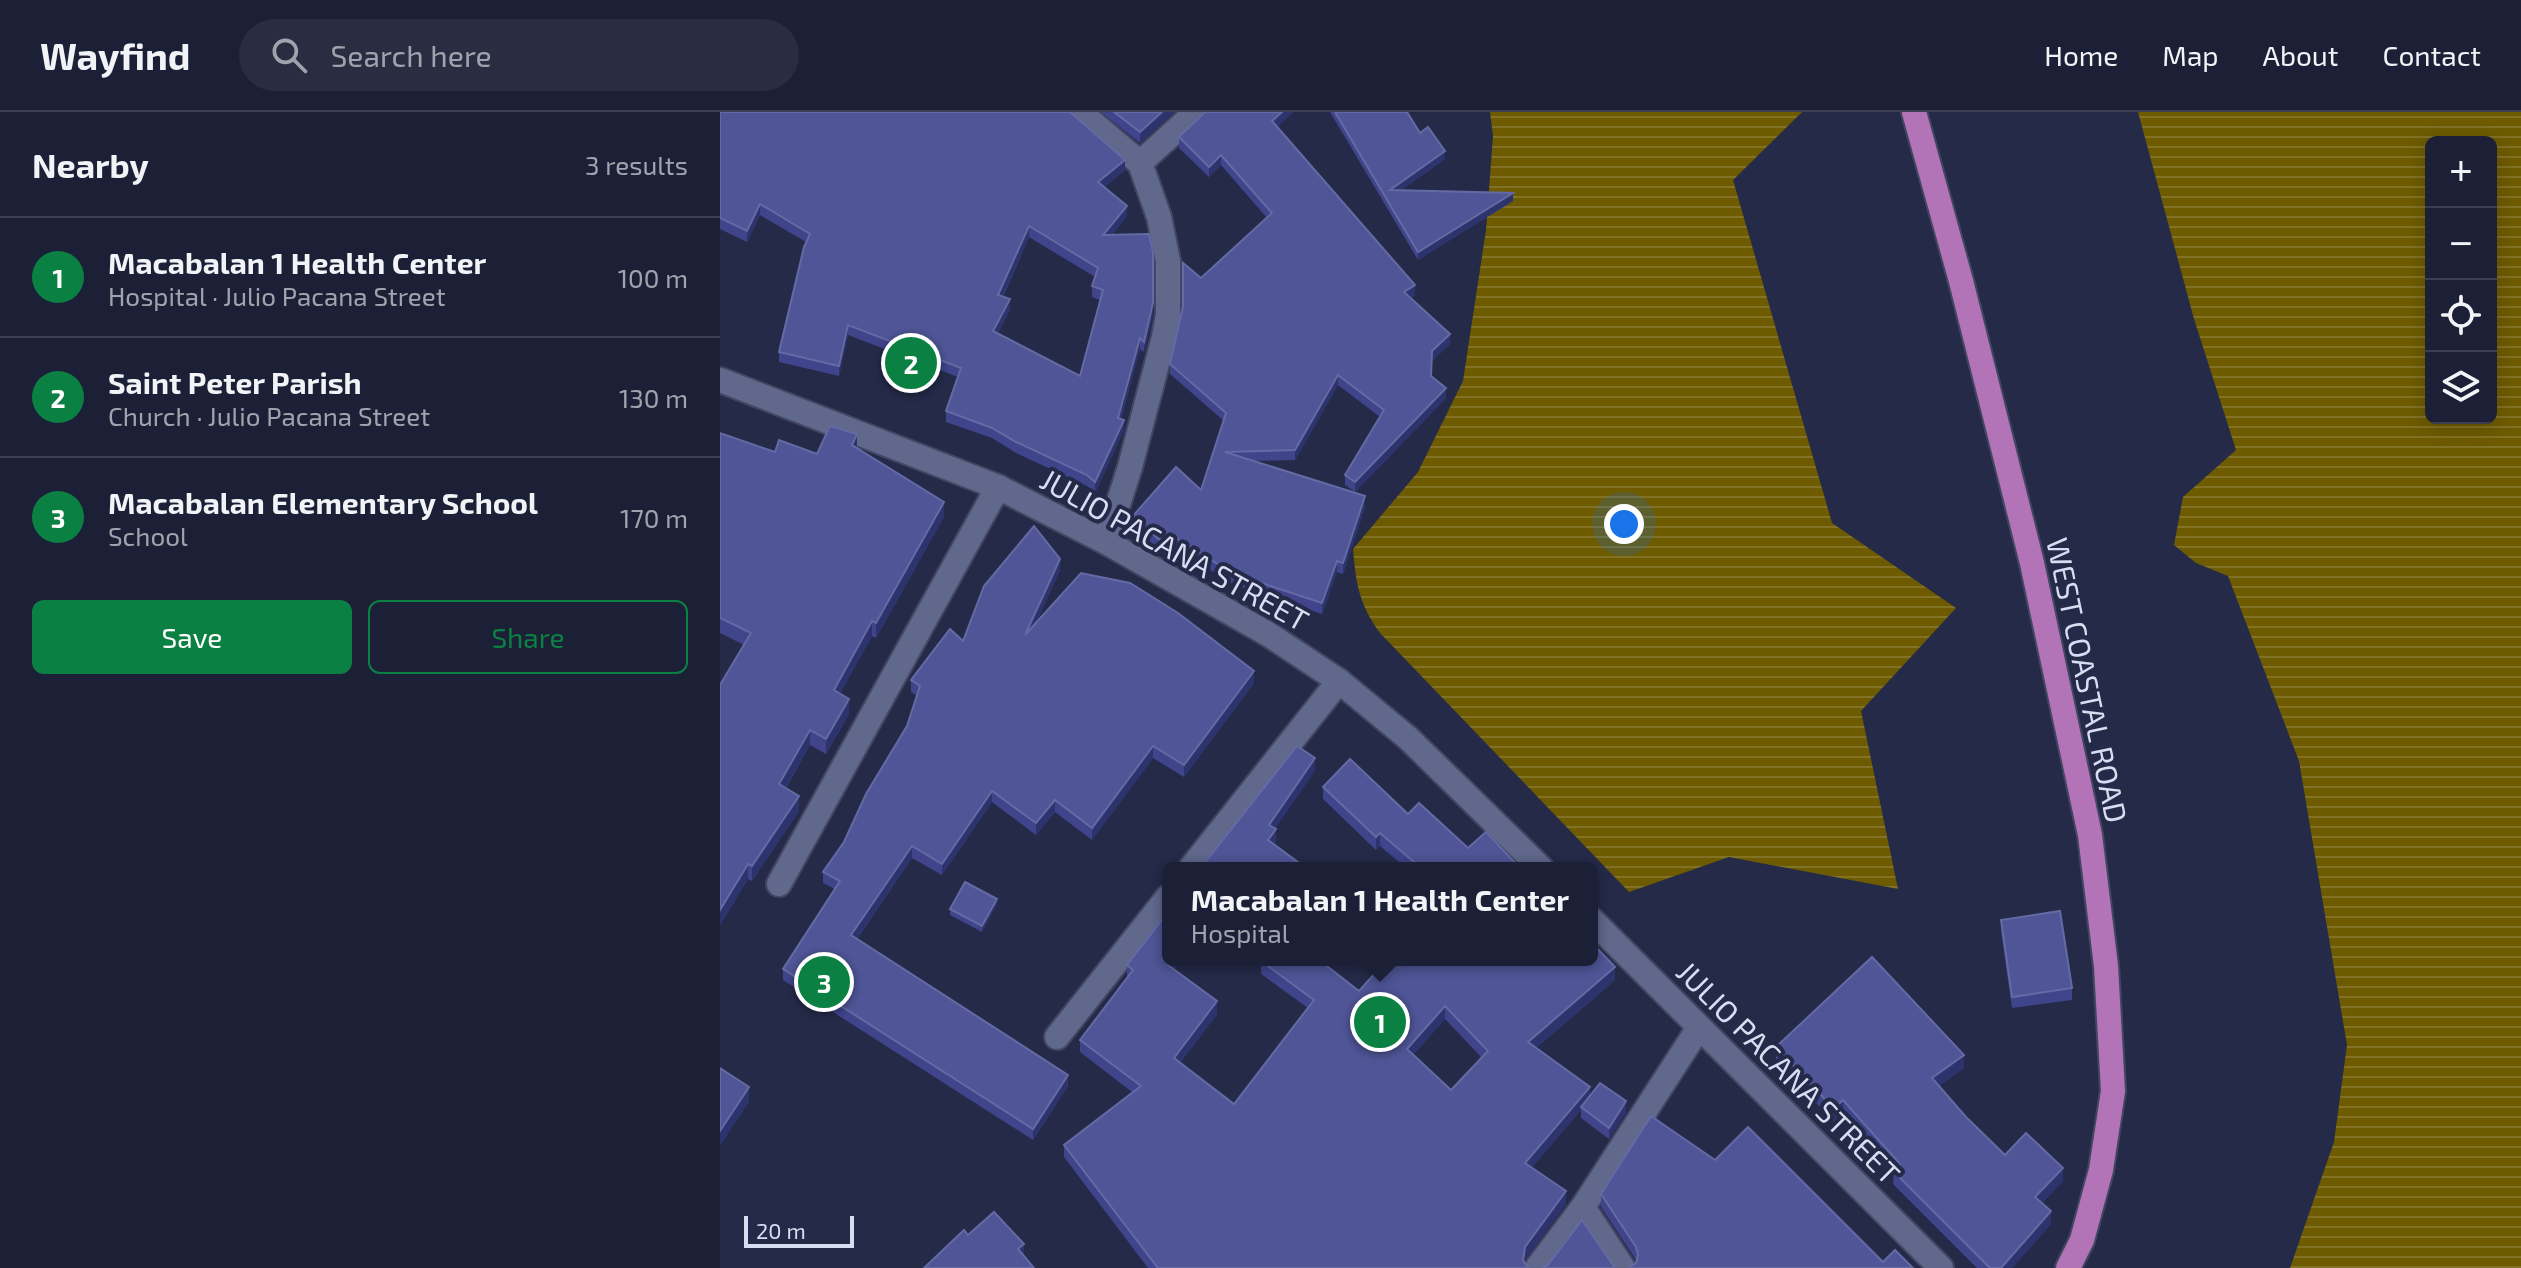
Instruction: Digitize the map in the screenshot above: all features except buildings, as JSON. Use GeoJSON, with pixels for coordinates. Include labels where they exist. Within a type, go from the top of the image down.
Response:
{"type":"FeatureCollection","features":[{"type":"Feature","properties":{"kind":"main road","name":"WEST COASTAL ROAD"},"geometry":{"type":"LineString","coordinates":[[1914,112],[1961,281],[2032,563],[2090,835],[2106,966],[2113,1091],[2101,1170],[2082,1240],[2068,1268]]}},
{"type":"Feature","properties":{"kind":"street"},"geometry":{"type":"LineString","coordinates":[[1080,112],[1140,163],[1159,217],[1168,261],[1168,315],[1130,467],[1106,542]]}},
{"type":"Feature","properties":{"kind":"street"},"geometry":{"type":"LineString","coordinates":[[1140,163],[1196,112]]}},
{"type":"Feature","properties":{"kind":"street","name":"JULIO PACANA STREET"},"geometry":{"type":"LineString","coordinates":[[720,380],[998,487],[1106,542],[1268,634],[1339,681],[1408,738],[1535,862]]}},
{"type":"Feature","properties":{"kind":"street"},"geometry":{"type":"LineString","coordinates":[[779,884],[998,487]]}},
{"type":"Feature","properties":{"kind":"street"},"geometry":{"type":"LineString","coordinates":[[1196,862],[1339,681]]}},
{"type":"Feature","properties":{"kind":"street"},"geometry":{"type":"LineString","coordinates":[[1057,1037],[1162,905]]}},
{"type":"Feature","properties":{"kind":"street","name":"JULIO PACANA STREET"},"geometry":{"type":"LineString","coordinates":[[1598,926],[1941,1268]]}},
{"type":"Feature","properties":{"kind":"street"},"geometry":{"type":"LineString","coordinates":[[1537,1268],[1583,1207],[1698,1029]]}},
{"type":"Feature","properties":{"kind":"street"},"geometry":{"type":"LineString","coordinates":[[1583,1207],[1623,1268]]}},
{"type":"Feature","properties":{"kind":"shaded area"},"geometry":{"type":"Polygon","coordinates":[[[1490,112],[1802,112],[1733,180],[1832,523],[1956,608],[1861,711],[1898,889],[1729,857],[1629,892],[1380,633],[1367,613],[1357,583],[1353,549],[1418,472],[1463,381],[1486,230],[1493,136],[1490,112]]]}},
{"type":"Feature","properties":{"kind":"shaded area"},"geometry":{"type":"Polygon","coordinates":[[[2138,112],[2521,112],[2521,1268],[2290,1268],[2334,1142],[2347,1045],[2299,761],[2228,576],[2196,563],[2174,545],[2183,497],[2236,450],[2194,319],[2138,112]]]}},
{"type":"Feature","properties":{"kind":"place","name":"Saint Peter Parish"},"geometry":{"type":"Point","coordinates":[911,363]}},
{"type":"Feature","properties":{"kind":"place","name":"Macabalan Elementary School"},"geometry":{"type":"Point","coordinates":[824,982]}},
{"type":"Feature","properties":{"kind":"place","name":"Macabalan 1 Health Center"},"geometry":{"type":"Point","coordinates":[1380,1022]}}]}
